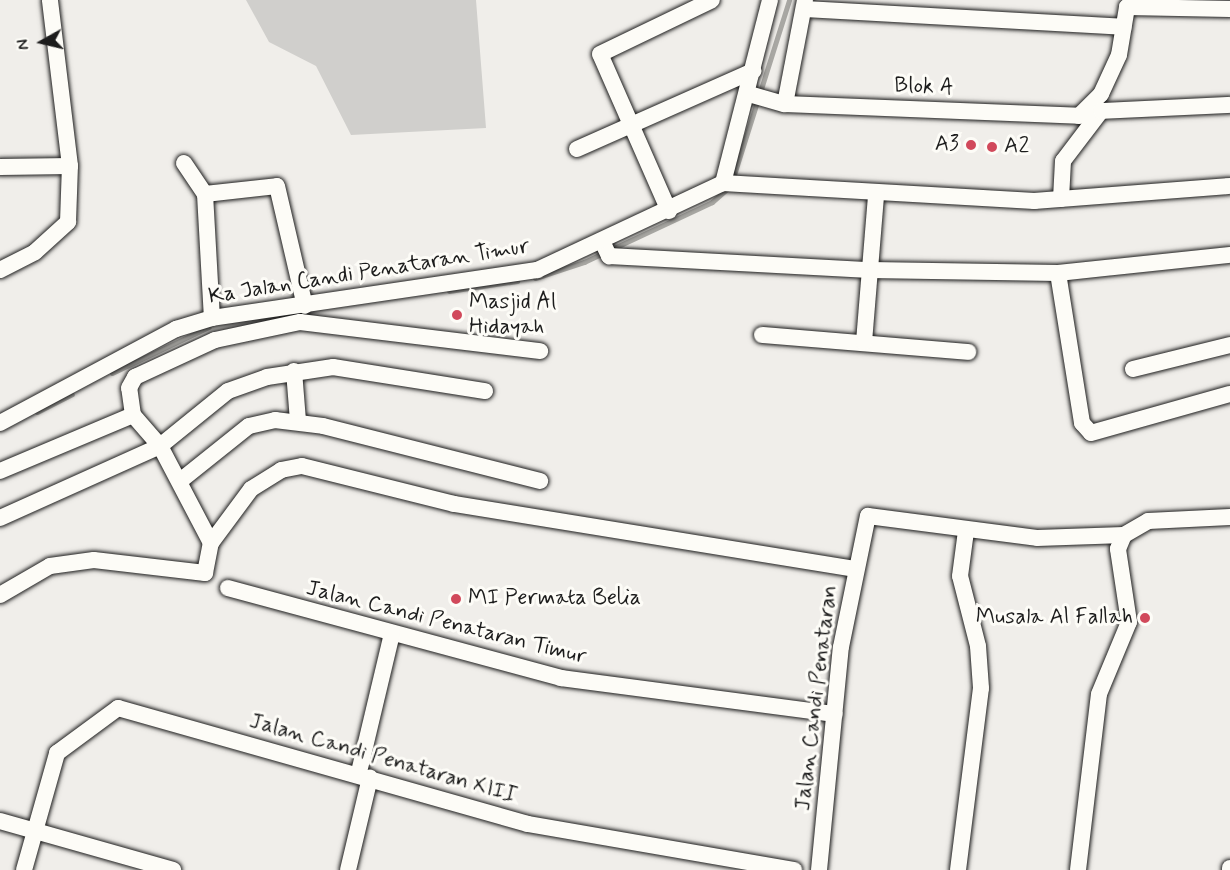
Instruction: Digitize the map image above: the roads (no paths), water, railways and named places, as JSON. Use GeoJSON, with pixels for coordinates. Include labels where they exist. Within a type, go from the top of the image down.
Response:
{"type":"FeatureCollection","features":[{"type":"Feature","properties":{"kind":"street"},"geometry":{"type":"LineString","coordinates":[[0,270],[35,252],[68,222],[70,166],[50,0]]}},
{"type":"Feature","properties":{"kind":"street"},"geometry":{"type":"LineString","coordinates":[[669,211],[631,124],[602,49],[712,0]]}},
{"type":"Feature","properties":{"kind":"street"},"geometry":{"type":"LineString","coordinates":[[765,99],[753,71],[770,0]]}},
{"type":"Feature","properties":{"kind":"street"},"geometry":{"type":"LineString","coordinates":[[1230,9],[1127,4],[1123,27],[804,5],[730,185],[876,196],[1061,199],[1230,186]]}},
{"type":"Feature","properties":{"kind":"street","name":"Blok A"},"geometry":{"type":"LineString","coordinates":[[765,99],[1079,116],[1101,94],[1119,55],[1123,27]]}},
{"type":"Feature","properties":{"kind":"street"},"geometry":{"type":"LineString","coordinates":[[577,149],[753,71]]}},
{"type":"Feature","properties":{"kind":"street"},"geometry":{"type":"LineString","coordinates":[[1061,199],[1063,161],[1101,111],[1230,105]]}},
{"type":"Feature","properties":{"kind":"street"},"geometry":{"type":"LineString","coordinates":[[184,164],[205,194],[212,318]]}},
{"type":"Feature","properties":{"kind":"street"},"geometry":{"type":"LineString","coordinates":[[0,168],[70,166]]}},
{"type":"Feature","properties":{"kind":"street","name":"Ka Jalan Candi Penataran Timur"},"geometry":{"type":"LineString","coordinates":[[0,423],[17,418],[176,329],[212,318],[537,270],[605,248],[669,211],[730,185]]}},
{"type":"Feature","properties":{"kind":"street"},"geometry":{"type":"LineString","coordinates":[[205,194],[277,186],[305,306]]}},
{"type":"Feature","properties":{"kind":"street"},"geometry":{"type":"LineString","coordinates":[[864,342],[876,196]]}},
{"type":"Feature","properties":{"kind":"street"},"geometry":{"type":"LineString","coordinates":[[605,248],[870,270],[1058,273],[1230,255]]}},
{"type":"Feature","properties":{"kind":"street"},"geometry":{"type":"LineString","coordinates":[[1058,273],[1082,423],[1091,433],[1230,394]]}},
{"type":"Feature","properties":{"kind":"street"},"geometry":{"type":"LineString","coordinates":[[211,543],[160,446],[133,415],[129,388],[135,377],[215,340],[300,322],[540,351]]}},
{"type":"Feature","properties":{"kind":"street"},"geometry":{"type":"LineString","coordinates":[[762,335],[968,352]]}},
{"type":"Feature","properties":{"kind":"street"},"geometry":{"type":"LineString","coordinates":[[1133,369],[1230,345]]}},
{"type":"Feature","properties":{"kind":"street"},"geometry":{"type":"LineString","coordinates":[[0,518],[160,446],[228,391],[294,371],[333,367],[485,392]]}},
{"type":"Feature","properties":{"kind":"street"},"geometry":{"type":"LineString","coordinates":[[294,371],[298,421]]}},
{"type":"Feature","properties":{"kind":"street"},"geometry":{"type":"LineString","coordinates":[[0,471],[133,415]]}},
{"type":"Feature","properties":{"kind":"street"},"geometry":{"type":"LineString","coordinates":[[180,481],[249,426],[298,421],[540,481]]}},
{"type":"Feature","properties":{"kind":"street"},"geometry":{"type":"LineString","coordinates":[[0,595],[50,566],[94,560],[205,573],[211,543],[251,489],[281,470],[302,466],[454,504],[856,569]]}},
{"type":"Feature","properties":{"kind":"street","name":"Jalan Candi Penataran"},"geometry":{"type":"LineString","coordinates":[[819,870],[835,714],[856,569],[867,516],[962,527]]}},
{"type":"Feature","properties":{"kind":"street"},"geometry":{"type":"LineString","coordinates":[[958,870],[981,688],[978,646],[960,576],[962,527],[1037,537],[1124,536],[1148,521],[1230,517]]}},
{"type":"Feature","properties":{"kind":"street"},"geometry":{"type":"LineString","coordinates":[[1078,870],[1099,694],[1129,622],[1118,549],[1124,536]]}},
{"type":"Feature","properties":{"kind":"street","name":"Jalan Candi Penataran Timur"},"geometry":{"type":"LineString","coordinates":[[228,588],[561,678],[835,714]]}},
{"type":"Feature","properties":{"kind":"street"},"geometry":{"type":"LineString","coordinates":[[348,870],[392,634]]}},
{"type":"Feature","properties":{"kind":"street","name":"Jalan Candi Penataran XIII"},"geometry":{"type":"LineString","coordinates":[[33,831],[57,753],[118,708],[365,775],[528,824],[794,870]]}},
{"type":"Feature","properties":{"kind":"street"},"geometry":{"type":"LineString","coordinates":[[0,821],[173,870]]}},
{"type":"Feature","properties":{"kind":"street"},"geometry":{"type":"LineString","coordinates":[[24,870],[33,831]]}},
{"type":"Feature","properties":{"kind":"waterway"},"geometry":{"type":"LineString","coordinates":[[732,181],[789,0]]}},
{"type":"Feature","properties":{"kind":"waterway"},"geometry":{"type":"LineString","coordinates":[[535,278],[584,262],[712,202],[727,189]]}},
{"type":"Feature","properties":{"kind":"waterway"},"geometry":{"type":"LineString","coordinates":[[449,291],[517,281]]}},
{"type":"Feature","properties":{"kind":"waterway"},"geometry":{"type":"LineString","coordinates":[[112,373],[209,327]]}},
{"type":"Feature","properties":{"kind":"waterway"},"geometry":{"type":"LineString","coordinates":[[37,412],[72,394]]}},
{"type":"Feature","properties":{"kind":"place","name":"A3"},"geometry":{"type":"Point","coordinates":[971,145]}},
{"type":"Feature","properties":{"kind":"place","name":"A2"},"geometry":{"type":"Point","coordinates":[992,147]}},
{"type":"Feature","properties":{"kind":"place","name":"Masjid Al Hidayah"},"geometry":{"type":"Point","coordinates":[457,315]}},
{"type":"Feature","properties":{"kind":"place","name":"MI Permata Belia"},"geometry":{"type":"Point","coordinates":[456,599]}},
{"type":"Feature","properties":{"kind":"place","name":"Musala Al Fallah"},"geometry":{"type":"Point","coordinates":[1145,618]}}]}
